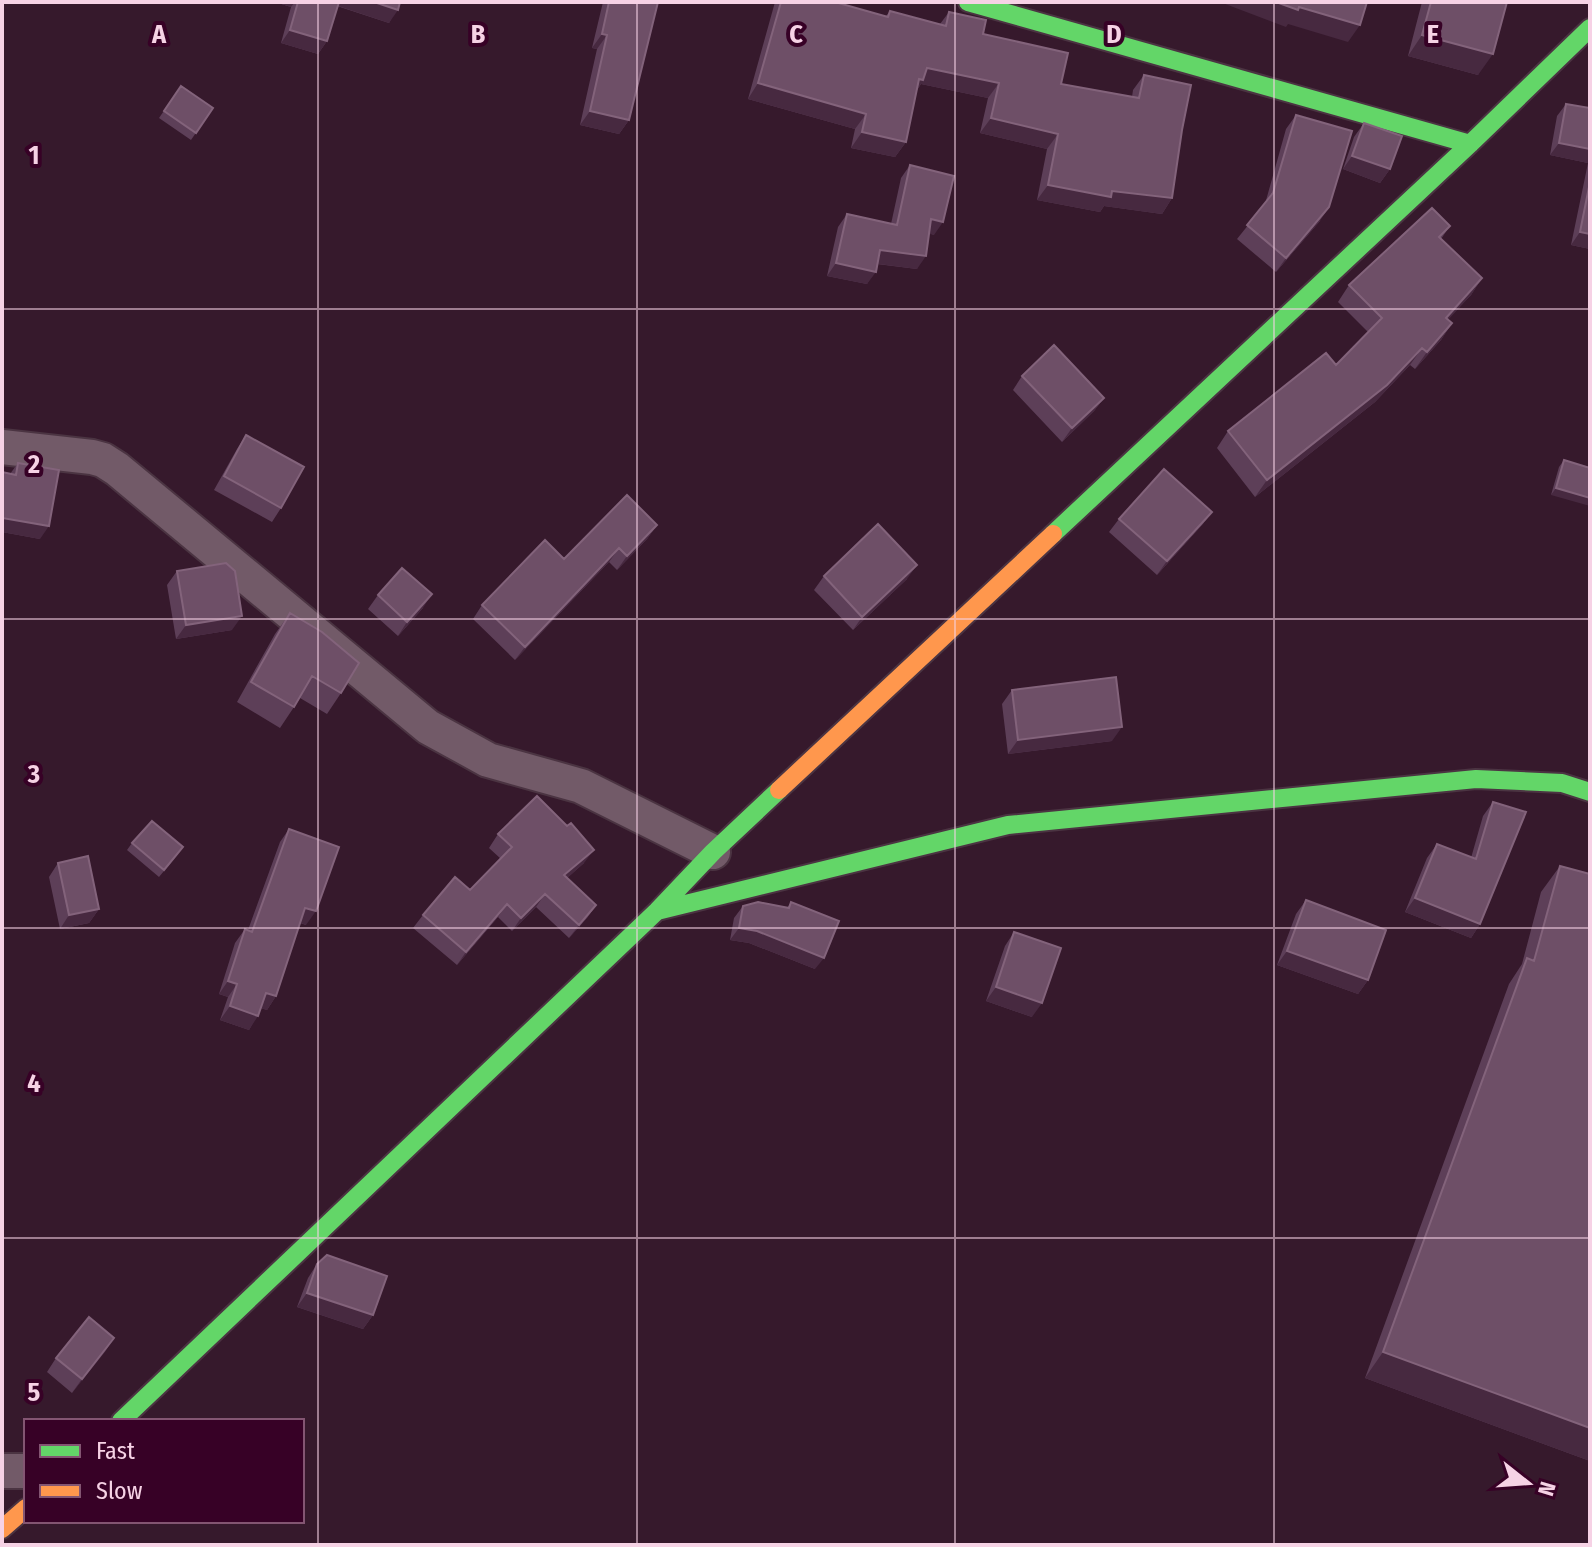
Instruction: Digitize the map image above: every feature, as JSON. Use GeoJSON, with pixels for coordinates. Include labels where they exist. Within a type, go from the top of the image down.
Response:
{"type":"FeatureCollection","features":[{"type":"Feature","properties":{"kind":"main road"},"geometry":{"type":"LineString","coordinates":[[968,2],[1470,144]]}},
{"type":"Feature","properties":{"kind":"main road"},"geometry":{"type":"LineString","coordinates":[[123,1419],[657,911],[713,852],[1590,28]]}},
{"type":"Feature","properties":{"kind":"main road"},"geometry":{"type":"LineString","coordinates":[[657,911],[1008,825],[1476,779],[1562,783],[1590,792]]}},
{"type":"Feature","properties":{"kind":"main road"},"geometry":{"type":"LineString","coordinates":[[2,1529],[24,1510]]}},
{"type":"Feature","properties":{"kind":"street"},"geometry":{"type":"LineString","coordinates":[[2,447],[103,460],[428,727],[488,760],[581,786],[713,852]]}},
{"type":"Feature","properties":{"kind":"street"},"geometry":{"type":"LineString","coordinates":[[2,1471],[24,1471]]}},
{"type":"Feature","properties":{"kind":"building"},"geometry":{"type":"Polygon","coordinates":[[[298,2],[339,2],[327,41],[290,30],[298,2]]]}},
{"type":"Feature","properties":{"kind":"building"},"geometry":{"type":"Polygon","coordinates":[[[374,2],[400,2],[398,10],[374,2]]]}},
{"type":"Feature","properties":{"kind":"building"},"geometry":{"type":"Polygon","coordinates":[[[609,2],[658,2],[629,120],[590,111],[607,35],[602,34],[609,2]]]}},
{"type":"Feature","properties":{"kind":"building"},"geometry":{"type":"Polygon","coordinates":[[[781,2],[835,2],[888,17],[890,11],[946,26],[949,12],[986,20],[983,34],[1068,53],[1061,84],[1139,98],[1144,75],[1191,85],[1172,198],[1112,191],[1111,197],[1048,185],[1058,134],[991,118],[999,83],[927,68],[923,80],[919,79],[906,142],[862,132],[866,114],[758,83],[781,2]]]}},
{"type":"Feature","properties":{"kind":"building"},"geometry":{"type":"Polygon","coordinates":[[[1276,2],[1367,2],[1360,25],[1276,2]]]}},
{"type":"Feature","properties":{"kind":"building"},"geometry":{"type":"Polygon","coordinates":[[[1431,2],[1507,2],[1493,54],[1422,35],[1431,2]]]}},
{"type":"Feature","properties":{"kind":"building"},"geometry":{"type":"Polygon","coordinates":[[[181,86],[213,108],[196,133],[164,111],[181,86]]]}},
{"type":"Feature","properties":{"kind":"building"},"geometry":{"type":"Polygon","coordinates":[[[1566,104],[1590,108],[1590,149],[1559,143],[1566,104]]]}},
{"type":"Feature","properties":{"kind":"building"},"geometry":{"type":"Polygon","coordinates":[[[1296,115],[1352,131],[1329,207],[1286,258],[1247,225],[1273,193],[1296,115]]]}},
{"type":"Feature","properties":{"kind":"building"},"geometry":{"type":"Polygon","coordinates":[[[1364,123],[1402,136],[1390,169],[1352,156],[1364,123]]]}},
{"type":"Feature","properties":{"kind":"building"},"geometry":{"type":"Polygon","coordinates":[[[910,165],[954,176],[943,222],[931,219],[926,256],[880,250],[876,272],[836,263],[847,214],[897,225],[910,165]]]}},
{"type":"Feature","properties":{"kind":"building"},"geometry":{"type":"Polygon","coordinates":[[[1590,182],[1590,234],[1580,232],[1590,182]]]}},
{"type":"Feature","properties":{"kind":"building"},"geometry":{"type":"Polygon","coordinates":[[[1432,208],[1450,226],[1439,237],[1482,278],[1446,318],[1452,323],[1427,352],[1422,348],[1387,385],[1267,480],[1228,431],[1326,353],[1336,365],[1382,318],[1349,285],[1432,208]]]}},
{"type":"Feature","properties":{"kind":"building"},"geometry":{"type":"Polygon","coordinates":[[[1054,345],[1104,398],[1072,428],[1022,376],[1054,345]]]}},
{"type":"Feature","properties":{"kind":"building"},"geometry":{"type":"Polygon","coordinates":[[[246,435],[304,467],[281,508],[224,476],[246,435]]]}},
{"type":"Feature","properties":{"kind":"building"},"geometry":{"type":"Polygon","coordinates":[[[1564,460],[1590,468],[1590,498],[1556,488],[1564,460]]]}},
{"type":"Feature","properties":{"kind":"building"},"geometry":{"type":"Polygon","coordinates":[[[18,463],[59,470],[49,526],[2,518],[2,472],[16,475],[18,463]]]}},
{"type":"Feature","properties":{"kind":"building"},"geometry":{"type":"Polygon","coordinates":[[[1164,469],[1212,512],[1167,561],[1119,519],[1164,469]]]}},
{"type":"Feature","properties":{"kind":"building"},"geometry":{"type":"Polygon","coordinates":[[[627,495],[657,525],[627,556],[619,548],[525,647],[482,605],[545,540],[564,559],[627,495]]]}},
{"type":"Feature","properties":{"kind":"building"},"geometry":{"type":"Polygon","coordinates":[[[878,524],[917,565],[862,617],[824,576],[878,524]]]}},
{"type":"Feature","properties":{"kind":"building"},"geometry":{"type":"Polygon","coordinates":[[[226,563],[235,571],[242,616],[186,625],[177,571],[226,563]]]}},
{"type":"Feature","properties":{"kind":"building"},"geometry":{"type":"Polygon","coordinates":[[[402,568],[432,594],[407,622],[378,595],[402,568]]]}},
{"type":"Feature","properties":{"kind":"building"},"geometry":{"type":"Polygon","coordinates":[[[290,613],[322,632],[359,663],[341,693],[312,676],[294,707],[251,682],[290,613]]]}},
{"type":"Feature","properties":{"kind":"building"},"geometry":{"type":"Polygon","coordinates":[[[1116,677],[1122,727],[1018,740],[1012,690],[1116,677]]]}},
{"type":"Feature","properties":{"kind":"building"},"geometry":{"type":"Polygon","coordinates":[[[537,796],[567,826],[571,823],[594,850],[564,875],[596,905],[579,925],[545,894],[521,918],[507,904],[466,952],[423,915],[455,877],[470,890],[512,847],[498,834],[537,796]]]}},
{"type":"Feature","properties":{"kind":"building"},"geometry":{"type":"Polygon","coordinates":[[[1493,802],[1526,812],[1480,924],[1415,898],[1437,844],[1476,859],[1493,802]]]}},
{"type":"Feature","properties":{"kind":"building"},"geometry":{"type":"Polygon","coordinates":[[[152,821],[183,847],[164,870],[132,843],[152,821]]]}},
{"type":"Feature","properties":{"kind":"building"},"geometry":{"type":"Polygon","coordinates":[[[289,829],[339,847],[316,911],[305,908],[276,996],[266,993],[258,1016],[230,1006],[237,984],[228,981],[245,929],[252,932],[289,829]]]}},
{"type":"Feature","properties":{"kind":"building"},"geometry":{"type":"Polygon","coordinates":[[[88,856],[99,909],[69,915],[58,863],[88,856]]]}},
{"type":"Feature","properties":{"kind":"building"},"geometry":{"type":"Polygon","coordinates":[[[1560,866],[1590,874],[1590,1428],[1383,1352],[1527,958],[1534,961],[1560,866]]]}},
{"type":"Feature","properties":{"kind":"building"},"geometry":{"type":"Polygon","coordinates":[[[1306,900],[1386,930],[1368,980],[1287,951],[1306,900]]]}},
{"type":"Feature","properties":{"kind":"building"},"geometry":{"type":"Polygon","coordinates":[[[758,902],[789,908],[791,902],[839,921],[824,958],[757,931],[739,928],[743,906],[758,902]]]}},
{"type":"Feature","properties":{"kind":"building"},"geometry":{"type":"Polygon","coordinates":[[[1014,932],[1061,948],[1042,1003],[996,987],[1014,932]]]}},
{"type":"Feature","properties":{"kind":"building"},"geometry":{"type":"Polygon","coordinates":[[[327,1255],[387,1276],[373,1315],[307,1293],[317,1264],[327,1255]]]}},
{"type":"Feature","properties":{"kind":"building"},"geometry":{"type":"Polygon","coordinates":[[[89,1317],[114,1338],[82,1379],[56,1358],[89,1317]]]}},
{"type":"Feature","properties":{"kind":"traffic: fast"},"geometry":{"type":"LineString","coordinates":[[968,2],[1470,144]]}},
{"type":"Feature","properties":{"kind":"traffic: fast"},"geometry":{"type":"LineString","coordinates":[[1053,534],[1590,28]]}},
{"type":"Feature","properties":{"kind":"traffic: fast"},"geometry":{"type":"LineString","coordinates":[[657,911],[1008,825],[1476,779],[1562,783],[1590,792]]}},
{"type":"Feature","properties":{"kind":"traffic: fast"},"geometry":{"type":"LineString","coordinates":[[123,1419],[657,911],[713,852],[779,790]]}},
{"type":"Feature","properties":{"kind":"traffic: slow"},"geometry":{"type":"LineString","coordinates":[[779,790],[1053,534]]}},
{"type":"Feature","properties":{"kind":"traffic: slow"},"geometry":{"type":"LineString","coordinates":[[2,1529],[24,1510]]}}]}
